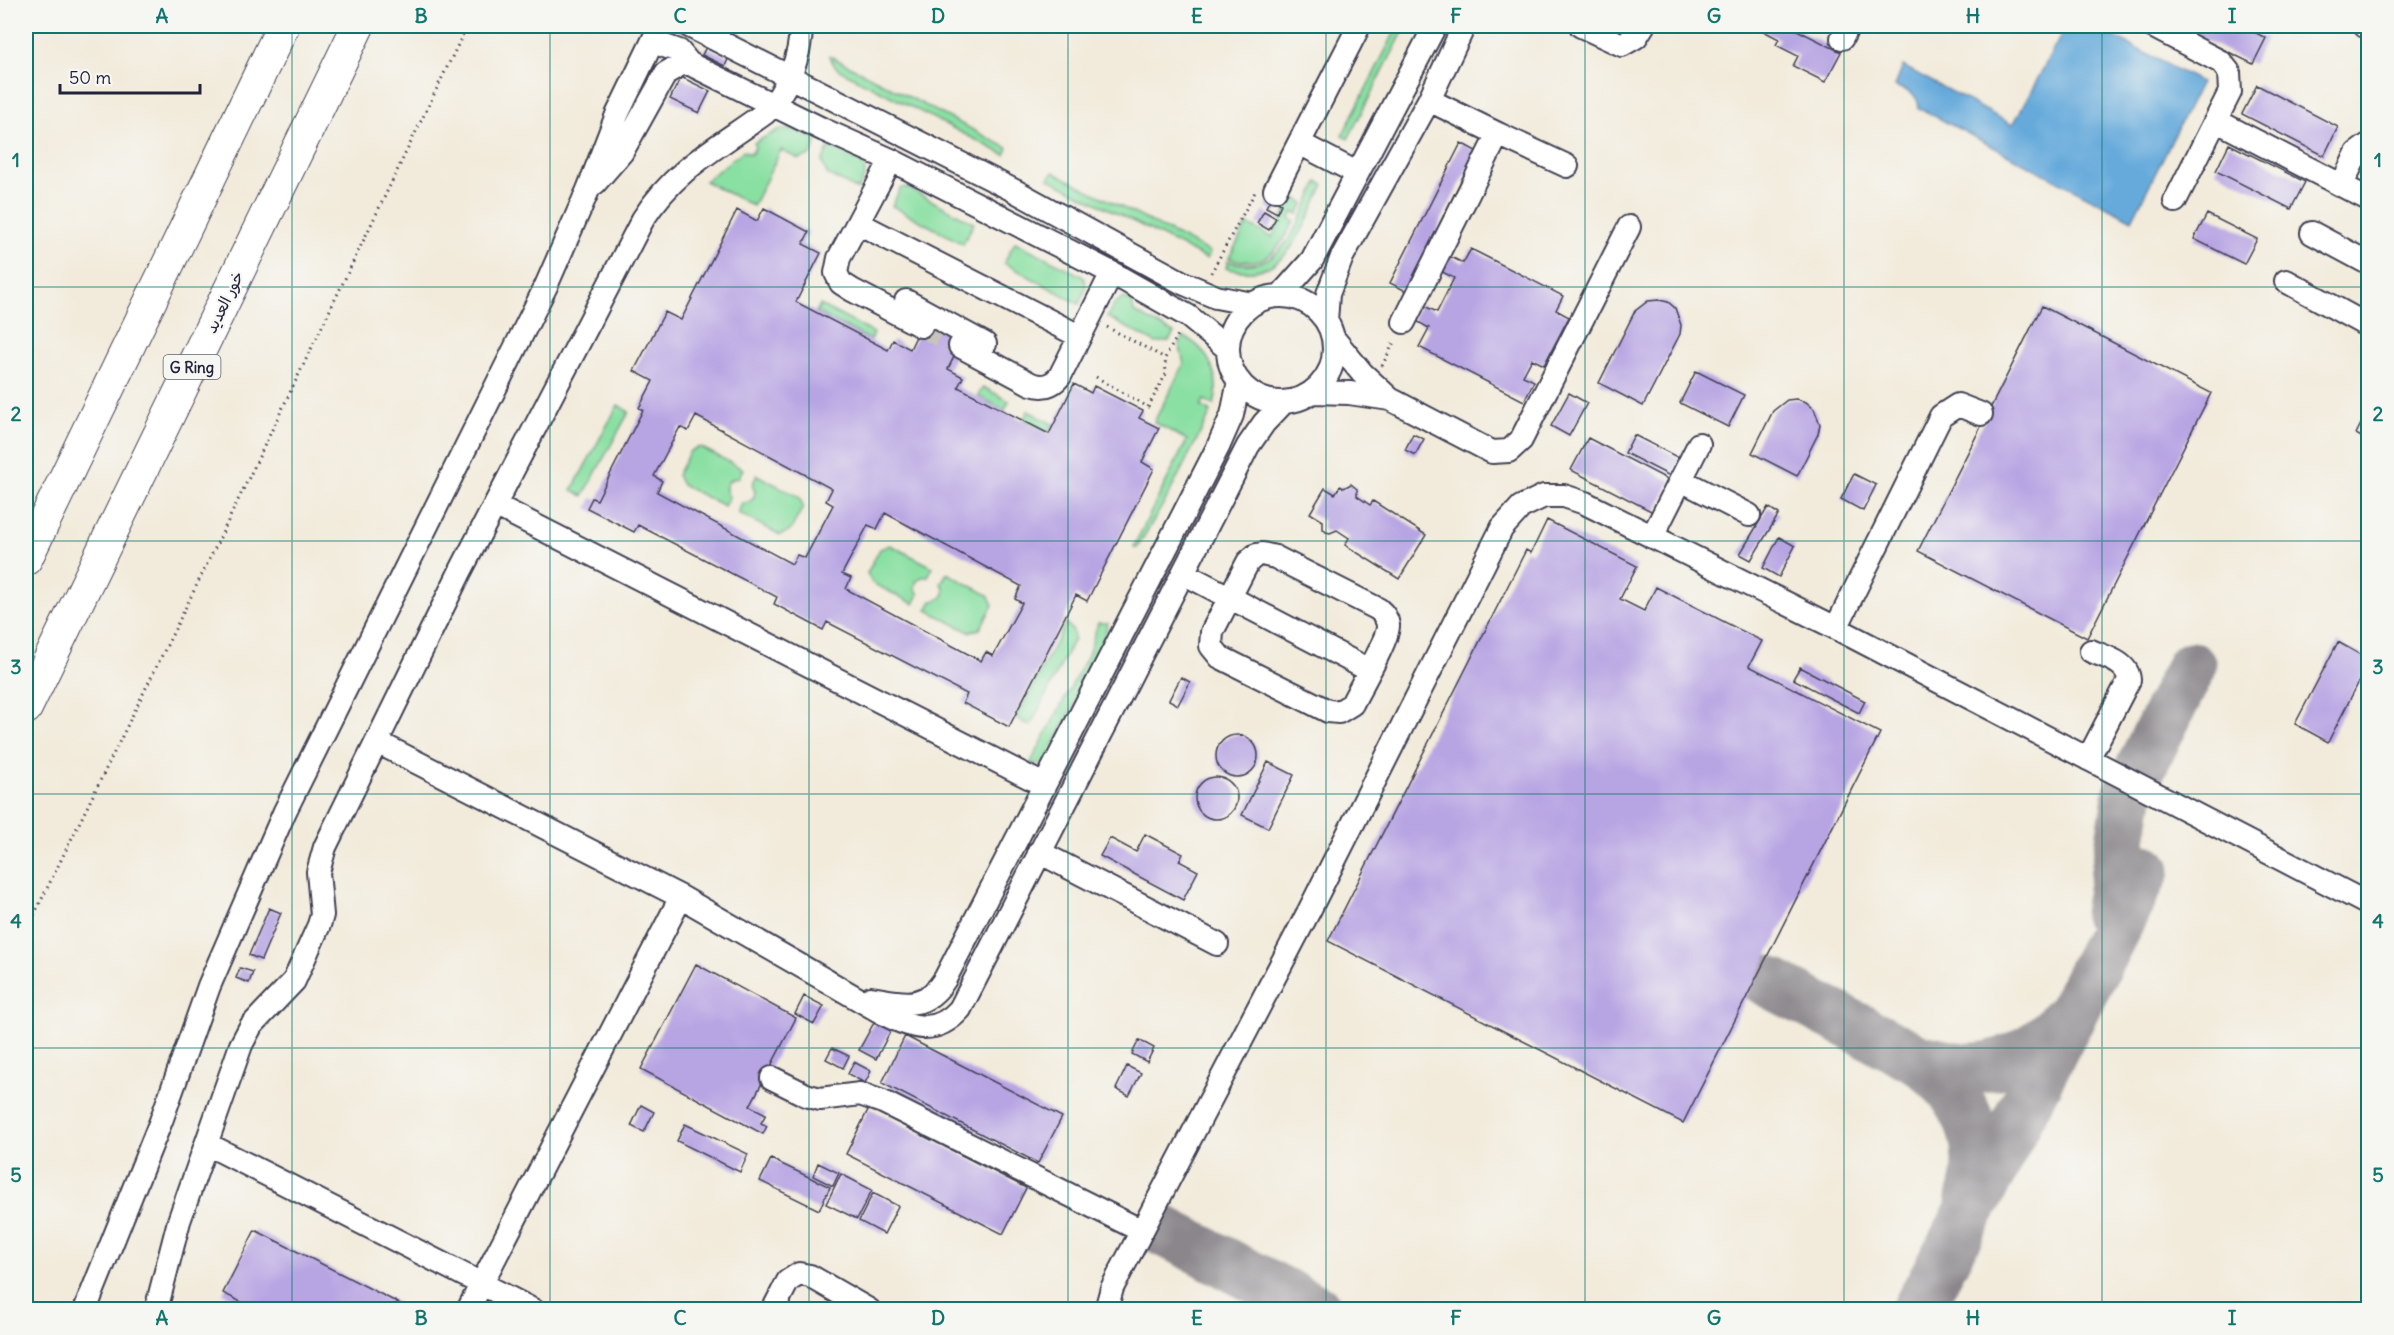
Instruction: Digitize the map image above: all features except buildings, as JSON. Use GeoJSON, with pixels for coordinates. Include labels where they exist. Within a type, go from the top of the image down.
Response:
{"type":"FeatureCollection","features":[{"type":"Feature","properties":{"kind":"highway"},"geometry":{"type":"LineString","coordinates":[[26,559],[283,26]]}},
{"type":"Feature","properties":{"kind":"highway","name":"خور العديد"},"geometry":{"type":"LineString","coordinates":[[26,708],[358,26]]}},
{"type":"Feature","properties":{"kind":"street"},"geometry":{"type":"LineString","coordinates":[[689,26],[1015,191],[1183,284],[1216,297],[1253,304]]}},
{"type":"Feature","properties":{"kind":"street"},"geometry":{"type":"LineString","coordinates":[[156,1310],[179,1221],[245,1035],[294,981],[322,915],[318,872],[321,858],[495,505],[652,206],[687,168],[765,114],[774,105],[798,55],[801,26]]}},
{"type":"Feature","properties":{"kind":"street"},"geometry":{"type":"LineString","coordinates":[[1275,190],[1359,26]]}},
{"type":"Feature","properties":{"kind":"street"},"geometry":{"type":"LineString","coordinates":[[1280,296],[1298,279],[1312,260],[1435,26]]}},
{"type":"Feature","properties":{"kind":"street"},"geometry":{"type":"LineString","coordinates":[[1464,26],[1429,100],[1342,257],[1330,288],[1330,330],[1335,348],[1331,368],[1320,386],[1304,398],[1284,402],[1254,395],[1239,381],[1233,371],[1228,349],[1233,328],[1245,310],[1253,304],[1280,296],[1302,300],[1311,305],[1330,330],[1381,391],[1492,452],[1501,453],[1516,446],[1629,227]]}},
{"type":"Feature","properties":{"kind":"street"},"geometry":{"type":"LineString","coordinates":[[1581,26],[1622,45],[1632,41],[1637,27]]}},
{"type":"Feature","properties":{"kind":"street"},"geometry":{"type":"LineString","coordinates":[[2152,26],[2226,66],[2231,85],[2217,121],[2175,201]]}},
{"type":"Feature","properties":{"kind":"street"},"geometry":{"type":"LineString","coordinates":[[85,1310],[153,1142],[209,986],[258,871],[285,811],[546,286],[588,190],[613,124],[657,34],[689,63],[824,130],[891,160],[1112,273],[1188,316],[1228,349]]}},
{"type":"Feature","properties":{"kind":"street"},"geometry":{"type":"LineString","coordinates":[[588,190],[622,152],[666,73],[689,63]]}},
{"type":"Feature","properties":{"kind":"street"},"geometry":{"type":"LineString","coordinates":[[1429,100],[1567,166]]}},
{"type":"Feature","properties":{"kind":"street"},"geometry":{"type":"LineString","coordinates":[[2217,121],[2368,199]]}},
{"type":"Feature","properties":{"kind":"street"},"geometry":{"type":"LineString","coordinates":[[1404,322],[1498,134]]}},
{"type":"Feature","properties":{"kind":"street"},"geometry":{"type":"LineString","coordinates":[[1299,143],[1357,173]]}},
{"type":"Feature","properties":{"kind":"street"},"geometry":{"type":"LineString","coordinates":[[2342,185],[2357,153],[2368,145]]}},
{"type":"Feature","properties":{"kind":"street"},"geometry":{"type":"LineString","coordinates":[[891,160],[836,263],[836,273],[846,286],[921,327]]}},
{"type":"Feature","properties":{"kind":"street"},"geometry":{"type":"LineString","coordinates":[[1001,216],[1015,191]]}},
{"type":"Feature","properties":{"kind":"street"},"geometry":{"type":"LineString","coordinates":[[858,223],[1084,327]]}},
{"type":"Feature","properties":{"kind":"street"},"geometry":{"type":"LineString","coordinates":[[2312,233],[2368,263]]}},
{"type":"Feature","properties":{"kind":"street"},"geometry":{"type":"LineString","coordinates":[[960,346],[1037,386],[1050,385],[1060,376],[1112,273]]}},
{"type":"Feature","properties":{"kind":"street"},"geometry":{"type":"LineString","coordinates":[[2286,281],[2368,326]]}},
{"type":"Feature","properties":{"kind":"street"},"geometry":{"type":"LineString","coordinates":[[881,306],[904,300],[984,344],[988,347],[995,365]]}},
{"type":"Feature","properties":{"kind":"street"},"geometry":{"type":"LineString","coordinates":[[857,996],[910,1004],[926,998],[940,987],[1218,447],[1232,415],[1239,381]]}},
{"type":"Feature","properties":{"kind":"street"},"geometry":{"type":"LineString","coordinates":[[1312,392],[1381,391]]}},
{"type":"Feature","properties":{"kind":"street"},"geometry":{"type":"LineString","coordinates":[[377,742],[681,897],[857,996],[886,1015],[910,1025],[930,1027],[947,1021],[960,1009],[1248,446],[1264,423],[1284,402]]}},
{"type":"Feature","properties":{"kind":"street"},"geometry":{"type":"LineString","coordinates":[[1836,628],[1941,416],[1958,405],[1981,414]]}},
{"type":"Feature","properties":{"kind":"street"},"geometry":{"type":"LineString","coordinates":[[1652,537],[1699,444]]}},
{"type":"Feature","properties":{"kind":"street"},"geometry":{"type":"LineString","coordinates":[[1681,480],[1749,515]]}},
{"type":"Feature","properties":{"kind":"street"},"geometry":{"type":"LineString","coordinates":[[1106,1310],[1112,1288],[1410,714],[1489,553],[1510,518],[1530,501],[1544,496],[1564,496],[1585,503],[1836,628],[2368,904]]}},
{"type":"Feature","properties":{"kind":"street"},"geometry":{"type":"LineString","coordinates":[[495,505],[1044,785]]}},
{"type":"Feature","properties":{"kind":"street"},"geometry":{"type":"LineString","coordinates":[[1262,554],[1275,557],[1378,609],[1386,619],[1387,633],[1352,704],[1344,711],[1333,712],[1230,662],[1215,652],[1210,639],[1230,597],[1248,562],[1256,555],[1262,554]]}},
{"type":"Feature","properties":{"kind":"street"},"geometry":{"type":"LineString","coordinates":[[1183,573],[1369,670]]}},
{"type":"Feature","properties":{"kind":"street"},"geometry":{"type":"LineString","coordinates":[[2088,759],[2129,680],[2126,669],[2121,665],[2091,651]]}},
{"type":"Feature","properties":{"kind":"street"},"geometry":{"type":"LineString","coordinates":[[1040,852],[1217,944]]}},
{"type":"Feature","properties":{"kind":"street"},"geometry":{"type":"LineString","coordinates":[[468,1310],[681,897]]}},
{"type":"Feature","properties":{"kind":"street"},"geometry":{"type":"LineString","coordinates":[[772,1078],[806,1095],[820,1099],[853,1094],[877,1099],[1142,1231]]}},
{"type":"Feature","properties":{"kind":"street"},"geometry":{"type":"LineString","coordinates":[[207,1144],[533,1310]]}},
{"type":"Feature","properties":{"kind":"street"},"geometry":{"type":"LineString","coordinates":[[773,1310],[788,1281],[799,1274],[810,1276],[869,1310]]}},
{"type":"Feature","properties":{"kind":"path"},"geometry":{"type":"LineString","coordinates":[[26,931],[230,517],[467,26]]}},
{"type":"Feature","properties":{"kind":"path"},"geometry":{"type":"LineString","coordinates":[[1201,291],[1261,182],[1275,190]]}},
{"type":"Feature","properties":{"kind":"path"},"geometry":{"type":"LineString","coordinates":[[1095,377],[1148,407],[1166,374],[1165,358],[1188,316]]}},
{"type":"Feature","properties":{"kind":"path"},"geometry":{"type":"LineString","coordinates":[[1381,391],[1404,322]]}},
{"type":"Feature","properties":{"kind":"path"},"geometry":{"type":"LineString","coordinates":[[1084,327],[1165,358]]}},
{"type":"Feature","properties":{"kind":"green space"},"geometry":{"type":"Polygon","coordinates":[[[1398,26],[1406,26],[1348,139],[1342,136],[1398,26]]]}},
{"type":"Feature","properties":{"kind":"green space"},"geometry":{"type":"Polygon","coordinates":[[[830,56],[1008,148],[1005,155],[839,70],[833,64],[830,56]]]}},
{"type":"Feature","properties":{"kind":"green space"},"geometry":{"type":"Polygon","coordinates":[[[780,129],[796,130],[817,140],[811,155],[799,159],[781,150],[753,206],[705,181],[743,151],[751,154],[755,148],[754,143],[780,129]]]}},
{"type":"Feature","properties":{"kind":"green space"},"geometry":{"type":"Polygon","coordinates":[[[829,147],[861,162],[865,173],[858,190],[827,174],[822,162],[829,147]]]}},
{"type":"Feature","properties":{"kind":"green space"},"geometry":{"type":"Polygon","coordinates":[[[1053,172],[1210,252],[1207,259],[1049,179],[1053,172]]]}},
{"type":"Feature","properties":{"kind":"green space"},"geometry":{"type":"Polygon","coordinates":[[[1318,182],[1324,185],[1308,219],[1290,249],[1278,261],[1264,269],[1247,271],[1226,268],[1228,261],[1247,264],[1262,261],[1275,254],[1295,229],[1318,182]]]}},
{"type":"Feature","properties":{"kind":"green space"},"geometry":{"type":"Polygon","coordinates":[[[906,187],[974,223],[963,244],[892,206],[900,189],[906,187]]]}},
{"type":"Feature","properties":{"kind":"green space"},"geometry":{"type":"Polygon","coordinates":[[[1293,197],[1304,203],[1298,214],[1293,212],[1290,218],[1294,221],[1283,240],[1270,255],[1253,261],[1229,258],[1247,224],[1272,237],[1293,197]]]}},
{"type":"Feature","properties":{"kind":"green space"},"geometry":{"type":"Polygon","coordinates":[[[1015,242],[1082,276],[1086,287],[1079,304],[1004,263],[1015,242]]]}},
{"type":"Feature","properties":{"kind":"green space"},"geometry":{"type":"Polygon","coordinates":[[[1123,298],[1132,302],[1134,312],[1174,333],[1169,341],[1156,343],[1107,317],[1115,303],[1123,298]]]}},
{"type":"Feature","properties":{"kind":"green space"},"geometry":{"type":"Polygon","coordinates":[[[820,305],[874,333],[871,340],[816,312],[820,305]]]}},
{"type":"Feature","properties":{"kind":"green space"},"geometry":{"type":"Polygon","coordinates":[[[1184,337],[1201,349],[1211,366],[1216,385],[1214,405],[1204,400],[1201,406],[1211,412],[1167,498],[1135,548],[1187,440],[1154,422],[1184,364],[1179,343],[1184,337]]]}},
{"type":"Feature","properties":{"kind":"green space"},"geometry":{"type":"Polygon","coordinates":[[[983,387],[1009,401],[1005,410],[978,396],[983,387]]]}},
{"type":"Feature","properties":{"kind":"green space"},"geometry":{"type":"Polygon","coordinates":[[[618,405],[629,412],[583,496],[572,490],[618,405]]]}},
{"type":"Feature","properties":{"kind":"green space"},"geometry":{"type":"Polygon","coordinates":[[[1028,411],[1053,424],[1048,432],[1024,419],[1028,411]]]}},
{"type":"Feature","properties":{"kind":"green space"},"geometry":{"type":"Polygon","coordinates":[[[700,447],[743,469],[738,478],[732,479],[727,485],[726,492],[729,497],[724,506],[682,485],[677,475],[690,451],[700,447]]]}},
{"type":"Feature","properties":{"kind":"green space"},"geometry":{"type":"Polygon","coordinates":[[[757,475],[799,497],[803,507],[790,531],[780,535],[738,513],[742,503],[752,500],[755,495],[752,485],[757,475]]]}},
{"type":"Feature","properties":{"kind":"green space"},"geometry":{"type":"Polygon","coordinates":[[[890,545],[933,567],[928,576],[916,582],[915,589],[919,594],[914,604],[872,583],[867,573],[880,549],[890,545]]]}},
{"type":"Feature","properties":{"kind":"green space"},"geometry":{"type":"Polygon","coordinates":[[[947,573],[988,595],[993,605],[980,629],[969,632],[927,610],[932,601],[943,595],[944,589],[941,583],[947,573]]]}},
{"type":"Feature","properties":{"kind":"green space"},"geometry":{"type":"Polygon","coordinates":[[[1066,623],[1073,631],[1074,639],[1030,726],[1016,718],[1066,623]]]}},
{"type":"Feature","properties":{"kind":"green space"},"geometry":{"type":"Polygon","coordinates":[[[1098,623],[1108,623],[1099,657],[1046,760],[1040,764],[1030,764],[1088,655],[1098,623]]]}},
{"type":"Feature","properties":{"kind":"water"},"geometry":{"type":"Polygon","coordinates":[[[2066,26],[2093,26],[2201,82],[2132,220],[1919,108],[1914,96],[1895,86],[1903,66],[2011,124],[2014,123],[2066,26]]]}},
{"type":"Feature","properties":{"kind":"taxiway"},"geometry":{"type":"LineString","coordinates":[[2109,914],[2129,791],[2191,667]]}},
{"type":"Feature","properties":{"kind":"taxiway"},"geometry":{"type":"LineString","coordinates":[[1917,1310],[1986,1181],[2145,870]]}},
{"type":"Feature","properties":{"kind":"taxiway"},"geometry":{"type":"LineString","coordinates":[[1765,980],[1920,1060],[1936,1073],[1949,1088],[1969,1120],[1977,1157],[1976,1177],[1971,1198]]}},
{"type":"Feature","properties":{"kind":"taxiway"},"geometry":{"type":"LineString","coordinates":[[1920,1060],[1961,1068],[1989,1066],[2030,1049],[2043,1041],[2063,1021]]}},
{"type":"Feature","properties":{"kind":"taxiway"},"geometry":{"type":"LineString","coordinates":[[1164,1231],[1317,1310]]}},
{"type":"Feature","properties":{"kind":"tunnel"},"geometry":{"type":"LineString","coordinates":[[921,326],[960,346]]}}]}
